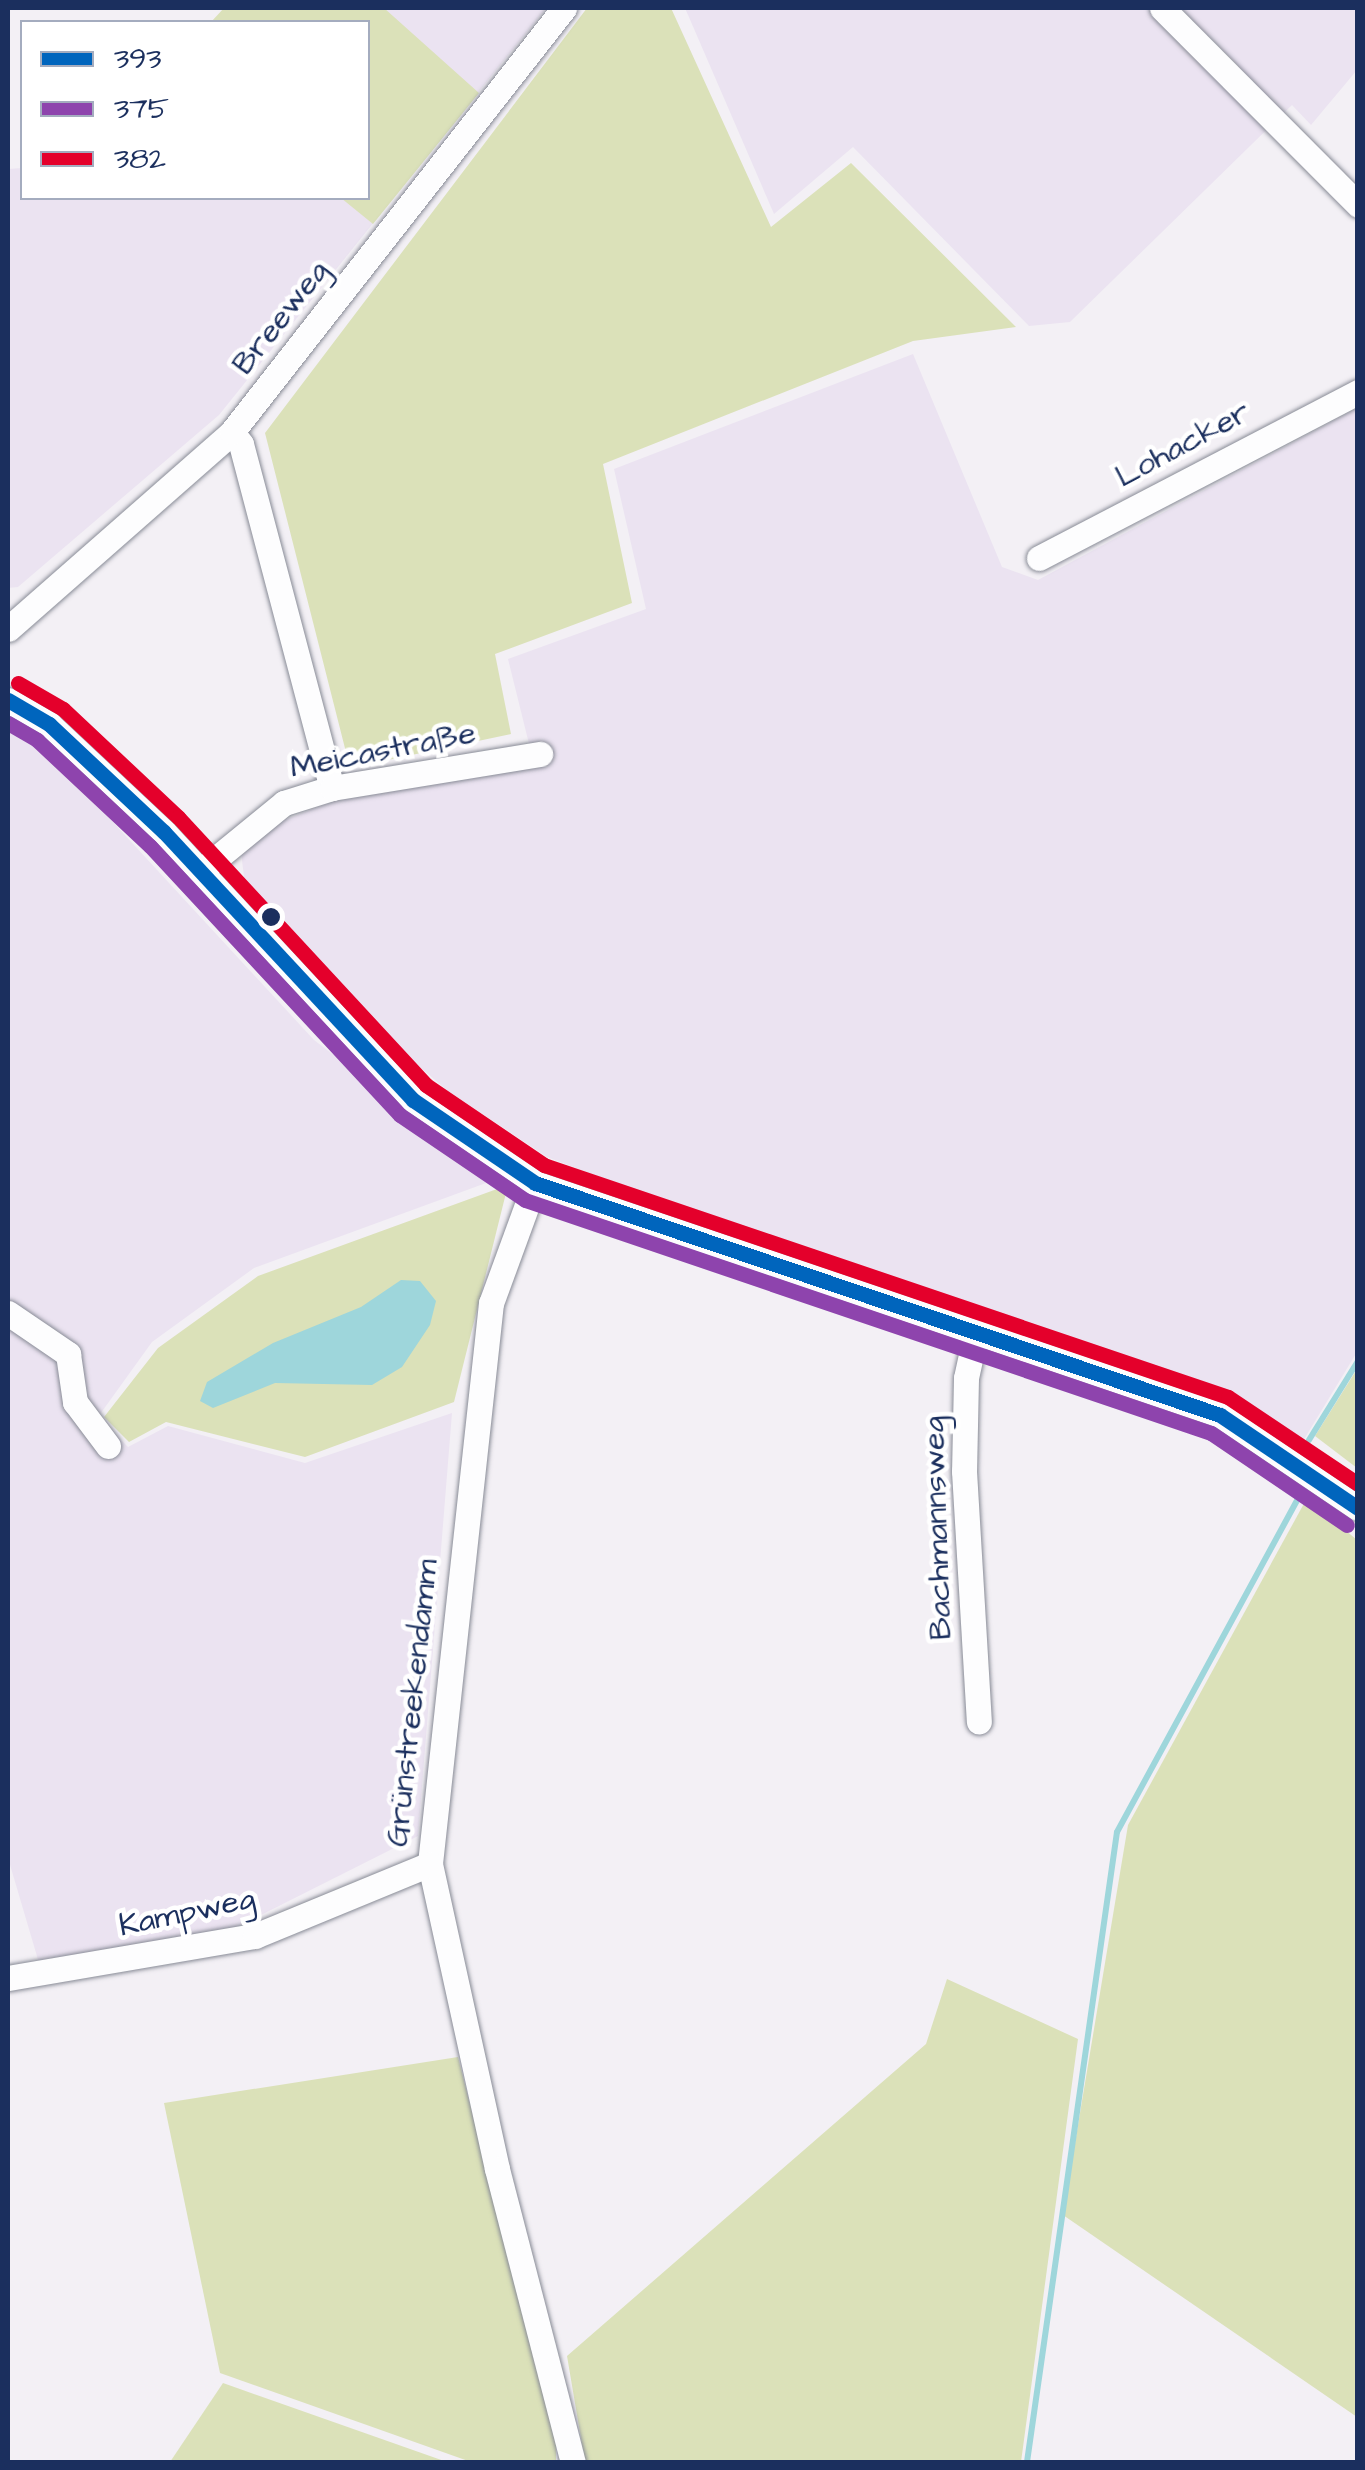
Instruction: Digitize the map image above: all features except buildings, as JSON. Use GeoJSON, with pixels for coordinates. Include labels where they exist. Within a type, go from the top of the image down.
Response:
{"type":"FeatureCollection","features":[{"type":"Feature","properties":{"kind":"street","name":"Breeweg"},"geometry":{"type":"LineString","coordinates":[[8,629],[232,432],[564,8]]}},
{"type":"Feature","properties":{"kind":"street"},"geometry":{"type":"LineString","coordinates":[[1162,8],[1358,206]]}},
{"type":"Feature","properties":{"kind":"street","name":"Lohacker"},"geometry":{"type":"LineString","coordinates":[[1040,558],[1358,392]]}},
{"type":"Feature","properties":{"kind":"street"},"geometry":{"type":"LineString","coordinates":[[232,432],[242,446],[332,788]]}},
{"type":"Feature","properties":{"kind":"street"},"geometry":{"type":"LineString","coordinates":[[8,700],[49,724],[202,870],[413,1100],[535,1183],[1220,1415],[1358,1508]]}},
{"type":"Feature","properties":{"kind":"street","name":"Meicastraße"},"geometry":{"type":"LineString","coordinates":[[202,870],[284,803],[332,788],[540,754]]}},
{"type":"Feature","properties":{"kind":"street","name":"Grünstreekendamm"},"geometry":{"type":"LineString","coordinates":[[535,1183],[491,1303],[430,1864],[497,2169],[572,2462]]}},
{"type":"Feature","properties":{"kind":"street"},"geometry":{"type":"LineString","coordinates":[[8,1312],[68,1354],[75,1402],[108,1446]]}},
{"type":"Feature","properties":{"kind":"street","name":"Bachmannsweg"},"geometry":{"type":"LineString","coordinates":[[976,1332],[966,1378],[964,1471],[979,1722]]}},
{"type":"Feature","properties":{"kind":"street","name":"Kampweg"},"geometry":{"type":"LineString","coordinates":[[8,1978],[256,1936],[430,1864]]}},
{"type":"Feature","properties":{"kind":"shaded area"},"geometry":{"type":"Polygon","coordinates":[[[225,8],[546,8],[219,415],[18,587],[8,588],[8,169],[20,168],[20,200],[370,200],[370,20],[225,8]]]}},
{"type":"Feature","properties":{"kind":"shaded area"},"geometry":{"type":"Polygon","coordinates":[[[685,8],[1357,8],[1357,70],[1311,125],[1292,105],[1070,322],[1029,326],[853,147],[774,214],[685,8]]]}},
{"type":"Feature","properties":{"kind":"shaded area"},"geometry":{"type":"Polygon","coordinates":[[[913,354],[1002,567],[1038,580],[1357,408],[1357,1352],[1303,1441],[1227,1396],[744,1232],[547,1157],[448,1091],[354,1011],[245,885],[241,852],[269,826],[339,799],[533,760],[508,659],[646,609],[614,469],[913,354]]]}},
{"type":"Feature","properties":{"kind":"shaded area"},"geometry":{"type":"Polygon","coordinates":[[[8,725],[40,743],[314,1040],[497,1179],[254,1268],[152,1342],[98,1417],[128,1447],[168,1426],[305,1463],[452,1413],[418,1836],[239,1926],[39,1963],[8,1858],[8,725]]]}},
{"type":"Feature","properties":{"kind":"green space"},"geometry":{"type":"Polygon","coordinates":[[[224,8],[384,8],[479,93],[373,224],[343,200],[370,200],[370,20],[213,20],[224,8]]]}},
{"type":"Feature","properties":{"kind":"green space"},"geometry":{"type":"Polygon","coordinates":[[[587,8],[671,8],[771,227],[851,163],[1016,327],[913,341],[603,464],[632,603],[495,654],[511,734],[350,768],[265,433],[587,8]]]}},
{"type":"Feature","properties":{"kind":"green space"},"geometry":{"type":"Polygon","coordinates":[[[508,1185],[454,1402],[305,1457],[166,1422],[129,1442],[104,1417],[158,1348],[258,1276],[508,1185]]]}},
{"type":"Feature","properties":{"kind":"green space"},"geometry":{"type":"Polygon","coordinates":[[[1357,1369],[1357,1468],[1315,1436],[1357,1369]]]}},
{"type":"Feature","properties":{"kind":"green space"},"geometry":{"type":"Polygon","coordinates":[[[1307,1498],[1357,1540],[1357,2417],[1063,2215],[1128,1825],[1307,1498]]]}},
{"type":"Feature","properties":{"kind":"green space"},"geometry":{"type":"Polygon","coordinates":[[[947,1979],[1078,2039],[1021,2462],[585,2462],[567,2356],[926,2044],[947,1979]]]}},
{"type":"Feature","properties":{"kind":"green space"},"geometry":{"type":"Polygon","coordinates":[[[458,2057],[556,2445],[556,2462],[471,2462],[220,2373],[164,2103],[458,2057]]]}},
{"type":"Feature","properties":{"kind":"green space"},"geometry":{"type":"Polygon","coordinates":[[[223,2383],[447,2462],[170,2462],[223,2383]]]}},
{"type":"Feature","properties":{"kind":"water"},"geometry":{"type":"Polygon","coordinates":[[[401,1280],[420,1281],[436,1301],[430,1325],[402,1367],[372,1385],[275,1383],[213,1408],[200,1401],[207,1382],[273,1343],[361,1307],[401,1280]]]}},
{"type":"Feature","properties":{"kind":"waterway"},"geometry":{"type":"LineString","coordinates":[[1309,1440],[1358,1361]]}},
{"type":"Feature","properties":{"kind":"waterway"},"geometry":{"type":"LineString","coordinates":[[1027,2462],[1117,1832],[1298,1498]]}},
{"type":"Feature","properties":{"kind":"transit line","name":"382"},"geometry":{"type":"LineString","coordinates":[[18,683],[63,709],[178,817],[426,1085],[544,1165],[1228,1397],[1358,1484]]}},
{"type":"Feature","properties":{"kind":"transit line","name":"393"},"geometry":{"type":"LineString","coordinates":[[8,700],[49,724],[164,832],[413,1100],[535,1183],[1220,1415],[1358,1508]]}},
{"type":"Feature","properties":{"kind":"transit line","name":"375"},"geometry":{"type":"LineString","coordinates":[[8,723],[37,740],[150,846],[400,1115],[525,1200],[1211,1433],[1347,1525]]}}]}
